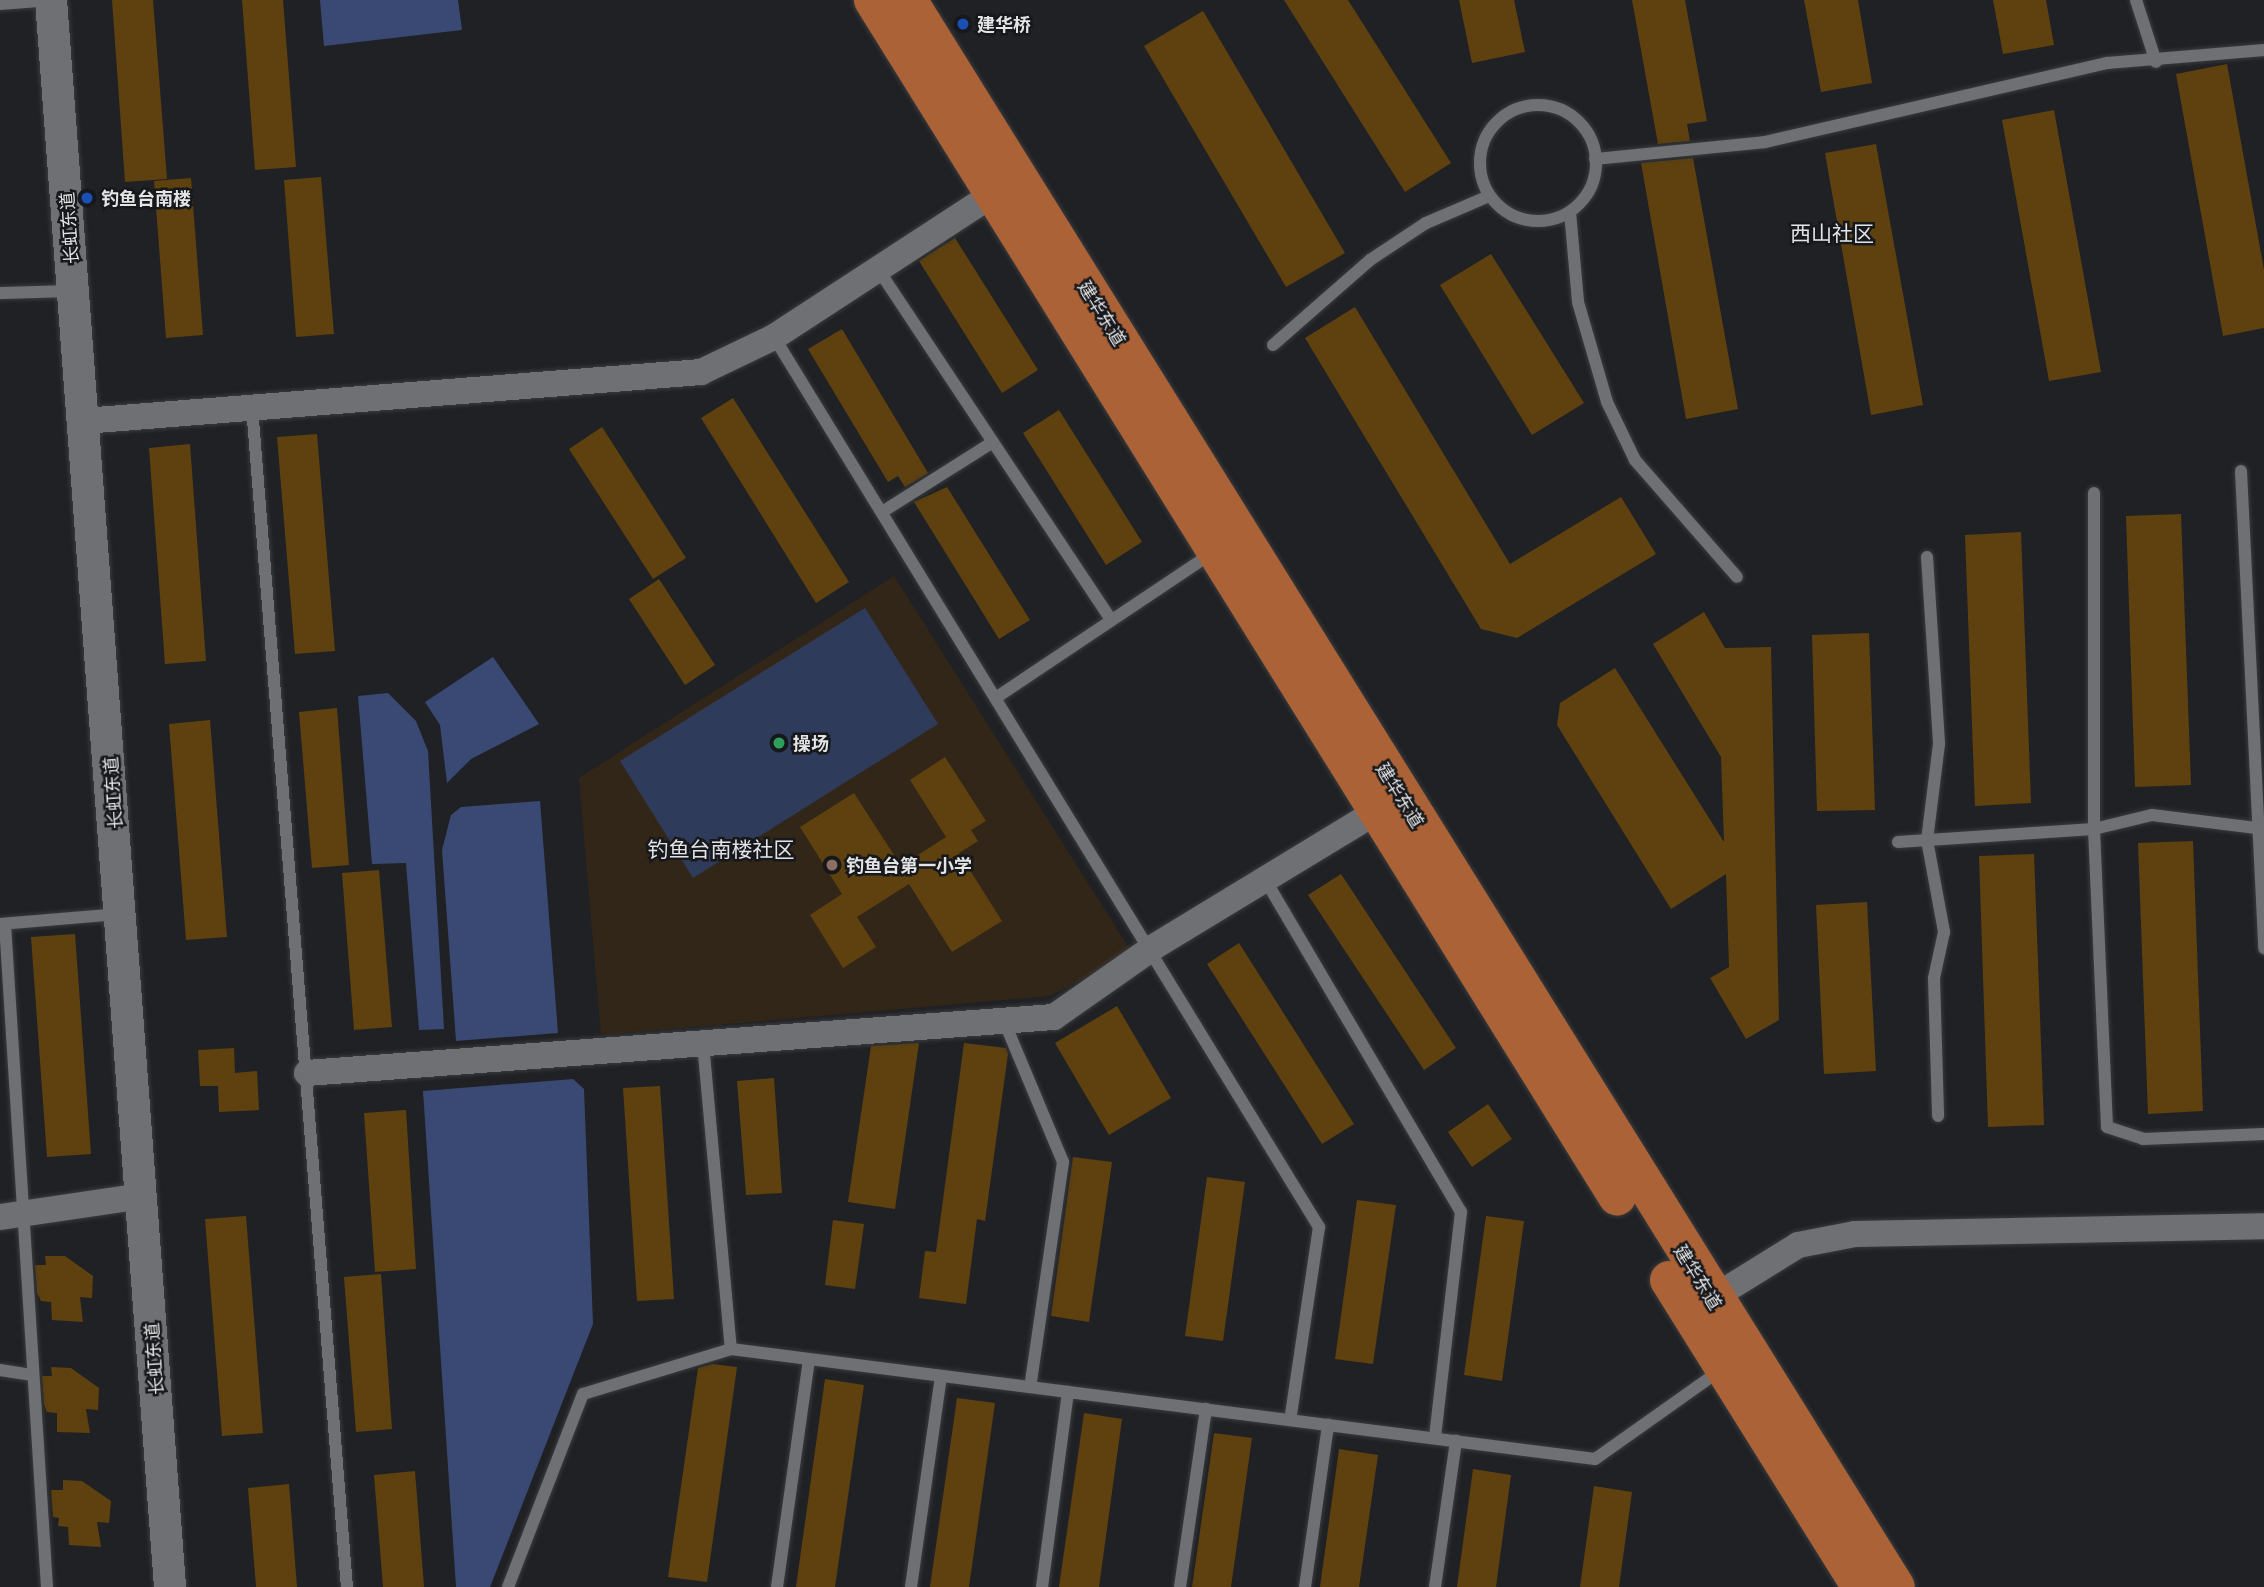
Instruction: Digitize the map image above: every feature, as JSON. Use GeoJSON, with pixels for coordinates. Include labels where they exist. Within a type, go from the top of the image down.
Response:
{"type":"FeatureCollection","features":[{"type":"Feature","properties":{"kind":"main road","name":"建华东道"},"geometry":{"type":"LineString","coordinates":[[873,0],[995,192],[1377,811],[1700,1306],[1896,1587]]}},
{"type":"Feature","properties":{"kind":"main road","name":"建华东道"},"geometry":{"type":"LineString","coordinates":[[908,0],[1700,1306],[1723,1369],[1861,1587]]}},
{"type":"Feature","properties":{"kind":"street","name":"长虹东道"},"geometry":{"type":"LineString","coordinates":[[51,0],[122,913],[170,1587]]}},
{"type":"Feature","properties":{"kind":"street"},"geometry":{"type":"LineString","coordinates":[[84,421],[701,372],[774,337],[995,192]]}},
{"type":"Feature","properties":{"kind":"street"},"geometry":{"type":"LineString","coordinates":[[307,1073],[1054,1017],[1152,948],[1377,811]]}},
{"type":"Feature","properties":{"kind":"street"},"geometry":{"type":"LineString","coordinates":[[12,1217],[142,1196]]}},
{"type":"Feature","properties":{"kind":"street"},"geometry":{"type":"LineString","coordinates":[[1700,1306],[1798,1245],[1855,1234],[2264,1226]]}},
{"type":"Feature","properties":{"kind":"lane"},"geometry":{"type":"LineString","coordinates":[[0,4],[51,0]]}},
{"type":"Feature","properties":{"kind":"lane"},"geometry":{"type":"LineString","coordinates":[[2136,0],[2156,62]]}},
{"type":"Feature","properties":{"kind":"lane"},"geometry":{"type":"LineString","coordinates":[[1595,159],[1765,142],[2107,63],[2156,62],[2264,50]]}},
{"type":"Feature","properties":{"kind":"lane"},"geometry":{"type":"LineString","coordinates":[[1528,106],[1548,106],[1573,118],[1591,141],[1595,159],[1585,198],[1570,212],[1535,222],[1518,218],[1489,195],[1481,178],[1484,140],[1495,124],[1528,106]]}},
{"type":"Feature","properties":{"kind":"lane"},"geometry":{"type":"LineString","coordinates":[[1273,345],[1370,260],[1426,223],[1489,195]]}},
{"type":"Feature","properties":{"kind":"lane"},"geometry":{"type":"LineString","coordinates":[[1570,212],[1578,302],[1607,402],[1635,460],[1737,577]]}},
{"type":"Feature","properties":{"kind":"lane"},"geometry":{"type":"LineString","coordinates":[[878,269],[1111,620]]}},
{"type":"Feature","properties":{"kind":"lane"},"geometry":{"type":"LineString","coordinates":[[0,293],[74,291]]}},
{"type":"Feature","properties":{"kind":"lane"},"geometry":{"type":"LineString","coordinates":[[774,337],[1152,948],[1319,1227],[1290,1420]]}},
{"type":"Feature","properties":{"kind":"lane"},"geometry":{"type":"LineString","coordinates":[[252,407],[347,1587]]}},
{"type":"Feature","properties":{"kind":"lane"},"geometry":{"type":"LineString","coordinates":[[882,512],[993,442]]}},
{"type":"Feature","properties":{"kind":"lane"},"geometry":{"type":"LineString","coordinates":[[2241,471],[2261,830],[2264,948]]}},
{"type":"Feature","properties":{"kind":"lane"},"geometry":{"type":"LineString","coordinates":[[2095,493],[2094,829],[2107,1127],[2143,1139],[2264,1134]]}},
{"type":"Feature","properties":{"kind":"lane"},"geometry":{"type":"LineString","coordinates":[[997,697],[1216,550]]}},
{"type":"Feature","properties":{"kind":"lane"},"geometry":{"type":"LineString","coordinates":[[1927,557],[1939,744],[1927,840],[1944,932],[1934,978],[1938,1116]]}},
{"type":"Feature","properties":{"kind":"lane"},"geometry":{"type":"LineString","coordinates":[[1898,842],[2094,829],[2152,815],[2261,830]]}},
{"type":"Feature","properties":{"kind":"lane"},"geometry":{"type":"LineString","coordinates":[[1266,881],[1461,1212],[1435,1438]]}},
{"type":"Feature","properties":{"kind":"lane"},"geometry":{"type":"LineString","coordinates":[[47,1587],[33,1375],[12,1217],[2,924],[122,913]]}},
{"type":"Feature","properties":{"kind":"lane"},"geometry":{"type":"LineString","coordinates":[[1004,1020],[1063,1162],[1030,1387]]}},
{"type":"Feature","properties":{"kind":"lane"},"geometry":{"type":"LineString","coordinates":[[703,1043],[731,1349]]}},
{"type":"Feature","properties":{"kind":"lane"},"geometry":{"type":"LineString","coordinates":[[508,1587],[583,1394],[731,1349],[1595,1459],[1723,1369]]}},
{"type":"Feature","properties":{"kind":"lane"},"geometry":{"type":"LineString","coordinates":[[777,1587],[809,1359]]}},
{"type":"Feature","properties":{"kind":"lane"},"geometry":{"type":"LineString","coordinates":[[0,1370],[33,1375]]}},
{"type":"Feature","properties":{"kind":"lane"},"geometry":{"type":"LineString","coordinates":[[911,1587],[941,1376]]}},
{"type":"Feature","properties":{"kind":"lane"},"geometry":{"type":"LineString","coordinates":[[1042,1587],[1069,1392]]}},
{"type":"Feature","properties":{"kind":"lane"},"geometry":{"type":"LineString","coordinates":[[1180,1587],[1206,1409]]}},
{"type":"Feature","properties":{"kind":"lane"},"geometry":{"type":"LineString","coordinates":[[1305,1587],[1328,1425]]}},
{"type":"Feature","properties":{"kind":"lane"},"geometry":{"type":"LineString","coordinates":[[1435,1587],[1456,1441]]}},
{"type":"Feature","properties":{"kind":"shaded area"},"geometry":{"type":"Polygon","coordinates":[[[320,0],[458,0],[462,30],[324,46],[320,0]]]}},
{"type":"Feature","properties":{"kind":"shaded area","name":"钓鱼台第一小学"},"geometry":{"type":"Polygon","coordinates":[[[894,576],[1132,953],[1050,996],[601,1035],[579,778],[894,576]]]}},
{"type":"Feature","properties":{"kind":"shaded area","name":"操场"},"geometry":{"type":"Polygon","coordinates":[[[865,608],[938,724],[693,878],[620,761],[865,608]]]}},
{"type":"Feature","properties":{"kind":"shaded area"},"geometry":{"type":"Polygon","coordinates":[[[493,657],[539,724],[471,759],[447,783],[440,725],[425,702],[493,657]]]}},
{"type":"Feature","properties":{"kind":"shaded area"},"geometry":{"type":"Polygon","coordinates":[[[388,693],[416,721],[428,751],[444,1029],[419,1030],[406,863],[372,864],[358,696],[388,693]]]}},
{"type":"Feature","properties":{"kind":"shaded area"},"geometry":{"type":"Polygon","coordinates":[[[540,801],[558,1033],[456,1041],[442,850],[451,815],[461,807],[540,801]]]}},
{"type":"Feature","properties":{"kind":"shaded area"},"geometry":{"type":"Polygon","coordinates":[[[573,1079],[584,1089],[593,1324],[490,1587],[456,1587],[423,1091],[573,1079]]]}},
{"type":"Feature","properties":{"kind":"building"},"geometry":{"type":"Polygon","coordinates":[[[112,0],[153,0],[167,179],[125,182],[112,0]]]}},
{"type":"Feature","properties":{"kind":"building"},"geometry":{"type":"Polygon","coordinates":[[[242,0],[283,0],[296,167],[255,170],[242,0]]]}},
{"type":"Feature","properties":{"kind":"building"},"geometry":{"type":"Polygon","coordinates":[[[1284,0],[1348,0],[1451,163],[1405,192],[1284,0]]]}},
{"type":"Feature","properties":{"kind":"building"},"geometry":{"type":"Polygon","coordinates":[[[1459,0],[1514,0],[1525,52],[1472,63],[1459,0]]]}},
{"type":"Feature","properties":{"kind":"building"},"geometry":{"type":"Polygon","coordinates":[[[1632,0],[1685,0],[1707,121],[1687,124],[1690,141],[1658,144],[1632,0]]]}},
{"type":"Feature","properties":{"kind":"building"},"geometry":{"type":"Polygon","coordinates":[[[1804,0],[1858,0],[1872,83],[1821,92],[1804,0]]]}},
{"type":"Feature","properties":{"kind":"building"},"geometry":{"type":"Polygon","coordinates":[[[1993,0],[2046,0],[2054,45],[2003,54],[1993,0]]]}},
{"type":"Feature","properties":{"kind":"building"},"geometry":{"type":"Polygon","coordinates":[[[1203,11],[1345,253],[1286,287],[1144,46],[1203,11]]]}},
{"type":"Feature","properties":{"kind":"building"},"geometry":{"type":"Polygon","coordinates":[[[2227,64],[2264,270],[2264,328],[2223,336],[2176,74],[2227,64]]]}},
{"type":"Feature","properties":{"kind":"building"},"geometry":{"type":"Polygon","coordinates":[[[2054,110],[2101,372],[2049,381],[2002,120],[2054,110]]]}},
{"type":"Feature","properties":{"kind":"building"},"geometry":{"type":"Polygon","coordinates":[[[1876,144],[1923,405],[1871,415],[1825,153],[1876,144]]]}},
{"type":"Feature","properties":{"kind":"building"},"geometry":{"type":"Polygon","coordinates":[[[1693,158],[1738,409],[1686,419],[1641,163],[1693,158]]]}},
{"type":"Feature","properties":{"kind":"building"},"geometry":{"type":"Polygon","coordinates":[[[321,177],[334,334],[296,337],[284,180],[321,177]]]}},
{"type":"Feature","properties":{"kind":"building"},"geometry":{"type":"Polygon","coordinates":[[[191,178],[203,335],[166,338],[154,181],[191,178]]]}},
{"type":"Feature","properties":{"kind":"building"},"geometry":{"type":"Polygon","coordinates":[[[955,238],[1038,370],[1002,393],[919,261],[955,238]]]}},
{"type":"Feature","properties":{"kind":"building"},"geometry":{"type":"Polygon","coordinates":[[[1491,254],[1584,403],[1532,435],[1440,285],[1491,254]]]}},
{"type":"Feature","properties":{"kind":"building"},"geometry":{"type":"Polygon","coordinates":[[[1355,307],[1510,564],[1621,497],[1656,554],[1517,638],[1481,629],[1305,338],[1355,307]]]}},
{"type":"Feature","properties":{"kind":"building"},"geometry":{"type":"Polygon","coordinates":[[[842,329],[928,473],[905,487],[898,476],[888,482],[808,349],[842,329]]]}},
{"type":"Feature","properties":{"kind":"building"},"geometry":{"type":"Polygon","coordinates":[[[733,398],[849,582],[816,603],[701,418],[733,398]]]}},
{"type":"Feature","properties":{"kind":"building"},"geometry":{"type":"Polygon","coordinates":[[[1059,410],[1142,542],[1106,565],[1023,433],[1059,410]]]}},
{"type":"Feature","properties":{"kind":"building"},"geometry":{"type":"Polygon","coordinates":[[[602,427],[686,558],[653,579],[569,449],[602,427]]]}},
{"type":"Feature","properties":{"kind":"building"},"geometry":{"type":"Polygon","coordinates":[[[317,434],[335,651],[295,654],[277,437],[317,434]]]}},
{"type":"Feature","properties":{"kind":"building"},"geometry":{"type":"Polygon","coordinates":[[[190,444],[206,661],[165,664],[149,448],[190,444]]]}},
{"type":"Feature","properties":{"kind":"building"},"geometry":{"type":"Polygon","coordinates":[[[947,487],[1030,620],[999,639],[914,502],[947,487]]]}},
{"type":"Feature","properties":{"kind":"building"},"geometry":{"type":"Polygon","coordinates":[[[2181,514],[2191,785],[2135,787],[2126,516],[2181,514]]]}},
{"type":"Feature","properties":{"kind":"building"},"geometry":{"type":"Polygon","coordinates":[[[2021,532],[2031,803],[1975,806],[1965,535],[2021,532]]]}},
{"type":"Feature","properties":{"kind":"building"},"geometry":{"type":"Polygon","coordinates":[[[659,579],[715,665],[685,685],[629,599],[659,579]]]}},
{"type":"Feature","properties":{"kind":"building"},"geometry":{"type":"Polygon","coordinates":[[[1704,612],[1725,648],[1771,647],[1779,1020],[1746,1039],[1710,978],[1729,967],[1726,874],[1671,909],[1557,725],[1560,703],[1615,668],[1724,842],[1721,757],[1653,644],[1704,612]]]}},
{"type":"Feature","properties":{"kind":"building"},"geometry":{"type":"Polygon","coordinates":[[[1869,633],[1875,810],[1817,811],[1812,635],[1869,633]]]}},
{"type":"Feature","properties":{"kind":"building"},"geometry":{"type":"Polygon","coordinates":[[[337,708],[349,865],[312,868],[299,712],[337,708]]]}},
{"type":"Feature","properties":{"kind":"building"},"geometry":{"type":"Polygon","coordinates":[[[210,720],[227,937],[186,940],[169,724],[210,720]]]}},
{"type":"Feature","properties":{"kind":"building"},"geometry":{"type":"Polygon","coordinates":[[[945,757],[986,821],[971,830],[978,841],[959,853],[1002,921],[952,952],[909,884],[857,917],[876,947],[843,968],[810,915],[842,894],[800,827],[854,793],[901,866],[946,837],[910,780],[945,757]]]}},
{"type":"Feature","properties":{"kind":"building"},"geometry":{"type":"Polygon","coordinates":[[[2193,841],[2203,1111],[2148,1114],[2138,843],[2193,841]]]}},
{"type":"Feature","properties":{"kind":"building"},"geometry":{"type":"Polygon","coordinates":[[[2034,854],[2044,1125],[1988,1127],[1979,856],[2034,854]]]}},
{"type":"Feature","properties":{"kind":"building"},"geometry":{"type":"Polygon","coordinates":[[[379,870],[392,1027],[354,1030],[342,873],[379,870]]]}},
{"type":"Feature","properties":{"kind":"building"},"geometry":{"type":"Polygon","coordinates":[[[1341,874],[1456,1048],[1424,1070],[1308,895],[1341,874]]]}},
{"type":"Feature","properties":{"kind":"building"},"geometry":{"type":"Polygon","coordinates":[[[1867,902],[1876,1071],[1824,1074],[1816,905],[1867,902]]]}},
{"type":"Feature","properties":{"kind":"building"},"geometry":{"type":"Polygon","coordinates":[[[75,934],[91,1154],[47,1157],[31,937],[75,934]]]}},
{"type":"Feature","properties":{"kind":"building"},"geometry":{"type":"Polygon","coordinates":[[[1239,943],[1354,1124],[1322,1144],[1207,964],[1239,943]]]}},
{"type":"Feature","properties":{"kind":"building"},"geometry":{"type":"Polygon","coordinates":[[[1117,1006],[1171,1098],[1109,1135],[1055,1043],[1117,1006]]]}},
{"type":"Feature","properties":{"kind":"building"},"geometry":{"type":"Polygon","coordinates":[[[919,1043],[895,1209],[848,1202],[871,1046],[919,1043]]]}},
{"type":"Feature","properties":{"kind":"building"},"geometry":{"type":"Polygon","coordinates":[[[964,1043],[1006,1048],[1008,1054],[985,1221],[977,1219],[966,1304],[919,1298],[925,1251],[936,1252],[964,1043]]]}},
{"type":"Feature","properties":{"kind":"building"},"geometry":{"type":"Polygon","coordinates":[[[234,1048],[235,1073],[257,1071],[259,1110],[219,1112],[218,1086],[200,1086],[198,1050],[234,1048]]]}},
{"type":"Feature","properties":{"kind":"building"},"geometry":{"type":"Polygon","coordinates":[[[774,1078],[782,1193],[746,1195],[737,1081],[774,1078]]]}},
{"type":"Feature","properties":{"kind":"building"},"geometry":{"type":"Polygon","coordinates":[[[660,1086],[674,1299],[637,1301],[623,1088],[660,1086]]]}},
{"type":"Feature","properties":{"kind":"building"},"geometry":{"type":"Polygon","coordinates":[[[1488,1104],[1512,1139],[1472,1167],[1448,1132],[1488,1104]]]}},
{"type":"Feature","properties":{"kind":"building"},"geometry":{"type":"Polygon","coordinates":[[[406,1110],[416,1269],[375,1272],[364,1113],[406,1110]]]}},
{"type":"Feature","properties":{"kind":"building"},"geometry":{"type":"Polygon","coordinates":[[[1073,1157],[1112,1162],[1089,1322],[1051,1316],[1073,1157]]]}},
{"type":"Feature","properties":{"kind":"building"},"geometry":{"type":"Polygon","coordinates":[[[1207,1177],[1245,1182],[1223,1341],[1185,1336],[1207,1177]]]}},
{"type":"Feature","properties":{"kind":"building"},"geometry":{"type":"Polygon","coordinates":[[[1357,1200],[1396,1205],[1373,1364],[1335,1359],[1357,1200]]]}},
{"type":"Feature","properties":{"kind":"building"},"geometry":{"type":"Polygon","coordinates":[[[246,1216],[263,1433],[222,1436],[205,1219],[246,1216]]]}},
{"type":"Feature","properties":{"kind":"building"},"geometry":{"type":"Polygon","coordinates":[[[1486,1216],[1524,1221],[1502,1381],[1464,1375],[1486,1216]]]}},
{"type":"Feature","properties":{"kind":"building"},"geometry":{"type":"Polygon","coordinates":[[[833,1220],[864,1224],[855,1289],[825,1285],[833,1220]]]}},
{"type":"Feature","properties":{"kind":"building"},"geometry":{"type":"Polygon","coordinates":[[[45,1256],[65,1256],[93,1276],[92,1298],[80,1297],[83,1322],[52,1320],[51,1302],[41,1301],[37,1293],[35,1265],[46,1265],[45,1256]]]}},
{"type":"Feature","properties":{"kind":"building"},"geometry":{"type":"Polygon","coordinates":[[[381,1274],[392,1429],[356,1432],[344,1277],[381,1274]]]}},
{"type":"Feature","properties":{"kind":"building"},"geometry":{"type":"Polygon","coordinates":[[[713,1364],[737,1367],[707,1582],[668,1577],[698,1368],[713,1364]]]}},
{"type":"Feature","properties":{"kind":"building"},"geometry":{"type":"Polygon","coordinates":[[[51,1367],[71,1368],[99,1388],[98,1410],[86,1409],[90,1433],[57,1432],[57,1413],[47,1412],[44,1404],[42,1376],[52,1376],[51,1367]]]}},
{"type":"Feature","properties":{"kind":"building"},"geometry":{"type":"Polygon","coordinates":[[[825,1379],[864,1385],[835,1587],[796,1587],[825,1379]]]}},
{"type":"Feature","properties":{"kind":"building"},"geometry":{"type":"Polygon","coordinates":[[[957,1398],[995,1403],[969,1587],[930,1587],[957,1398]]]}},
{"type":"Feature","properties":{"kind":"building"},"geometry":{"type":"Polygon","coordinates":[[[1084,1413],[1122,1419],[1099,1587],[1059,1587],[1084,1413]]]}},
{"type":"Feature","properties":{"kind":"building"},"geometry":{"type":"Polygon","coordinates":[[[1214,1433],[1252,1438],[1231,1587],[1192,1587],[1214,1433]]]}},
{"type":"Feature","properties":{"kind":"building"},"geometry":{"type":"Polygon","coordinates":[[[1339,1449],[1378,1455],[1359,1587],[1320,1587],[1339,1449]]]}},
{"type":"Feature","properties":{"kind":"building"},"geometry":{"type":"Polygon","coordinates":[[[1473,1469],[1511,1475],[1496,1587],[1457,1587],[1473,1469]]]}},
{"type":"Feature","properties":{"kind":"building"},"geometry":{"type":"Polygon","coordinates":[[[415,1471],[424,1587],[383,1587],[374,1475],[415,1471]]]}},
{"type":"Feature","properties":{"kind":"building"},"geometry":{"type":"Polygon","coordinates":[[[63,1480],[82,1481],[111,1501],[109,1523],[97,1522],[101,1547],[69,1545],[68,1527],[58,1526],[59,1518],[53,1517],[51,1490],[63,1490],[63,1480]]]}},
{"type":"Feature","properties":{"kind":"building"},"geometry":{"type":"Polygon","coordinates":[[[289,1484],[297,1587],[256,1587],[248,1488],[289,1484]]]}},
{"type":"Feature","properties":{"kind":"building"},"geometry":{"type":"Polygon","coordinates":[[[1594,1486],[1632,1492],[1619,1587],[1580,1587],[1594,1486]]]}},
{"type":"Feature","properties":{"kind":"place","name":"建华桥"},"geometry":{"type":"Point","coordinates":[963,24]}},
{"type":"Feature","properties":{"kind":"place","name":"钓鱼台南楼"},"geometry":{"type":"Point","coordinates":[87,198]}},
{"type":"Feature","properties":{"kind":"place","name":"操场"},"geometry":{"type":"Point","coordinates":[779,743]}},
{"type":"Feature","properties":{"kind":"place","name":"钓鱼台第一小学"},"geometry":{"type":"Point","coordinates":[832,865]}},
{"type":"Feature","properties":{"kind":"district","name":"西山社区"},"geometry":{"type":"Point","coordinates":[1832,233]}},
{"type":"Feature","properties":{"kind":"district","name":"钓鱼台南楼社区"},"geometry":{"type":"Point","coordinates":[721,849]}}]}
